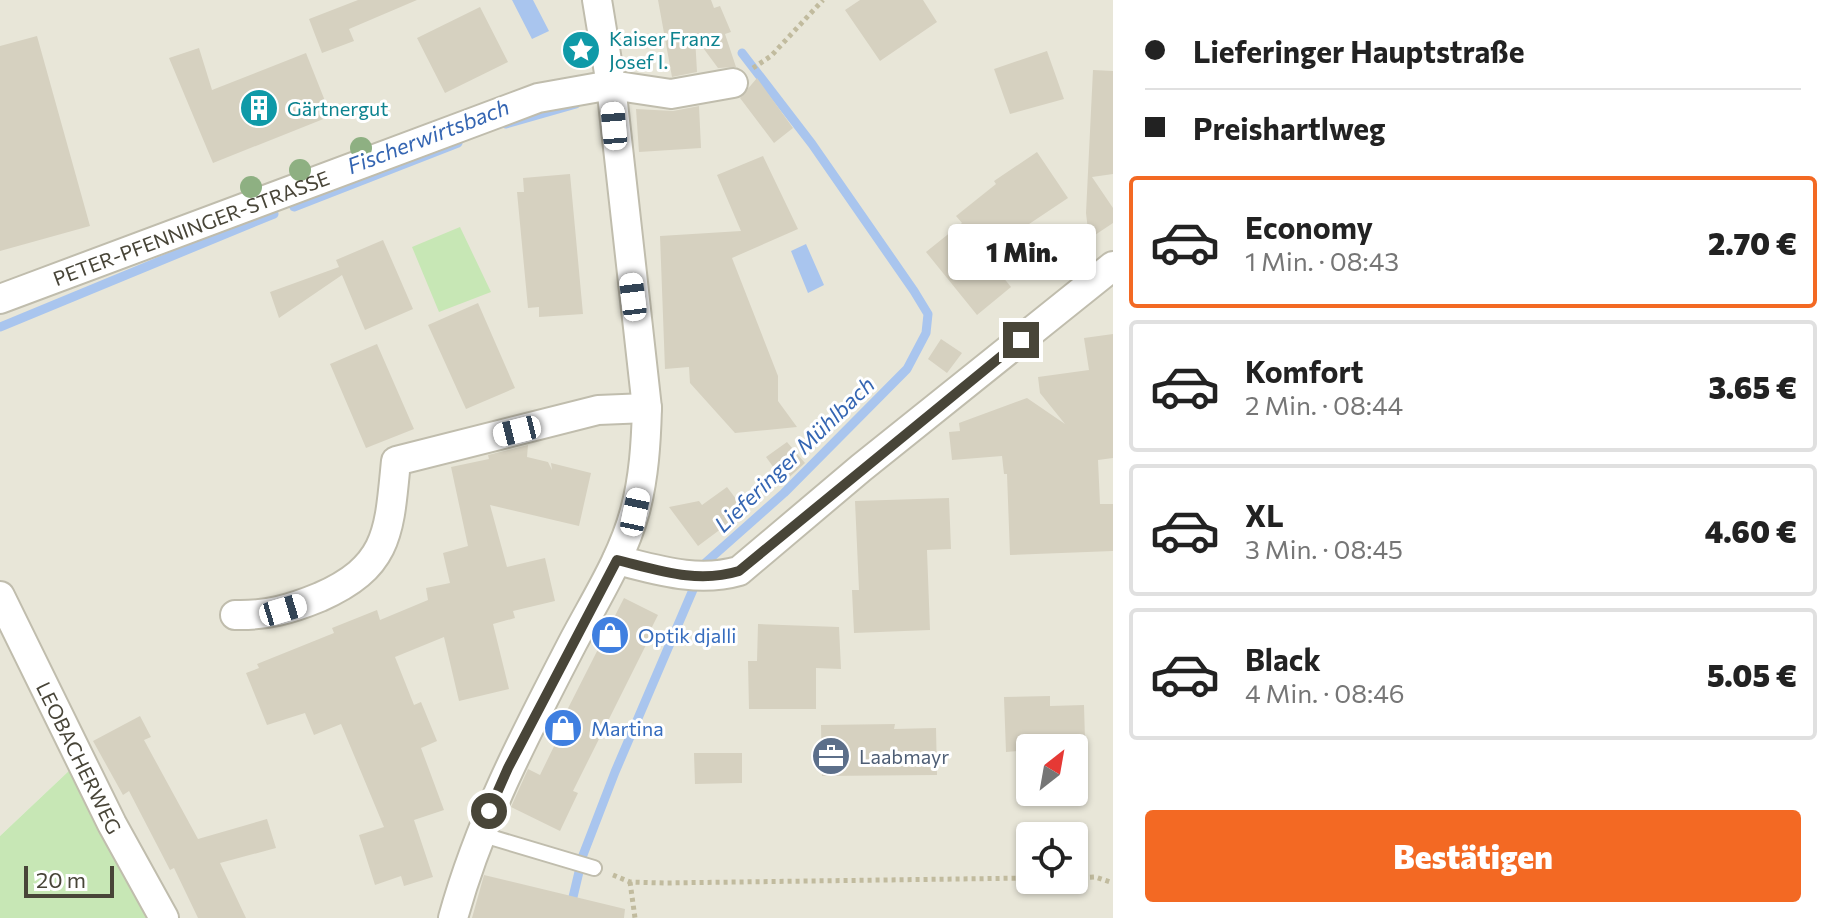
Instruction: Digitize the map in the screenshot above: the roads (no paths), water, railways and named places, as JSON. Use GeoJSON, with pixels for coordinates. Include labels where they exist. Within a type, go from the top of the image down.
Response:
{"type":"FeatureCollection","features":[{"type":"Feature","properties":{"kind":"street"},"geometry":{"type":"LineString","coordinates":[[453,918],[479,834],[508,768],[617,560],[639,492],[645,462],[647,408],[622,206],[611,85],[597,0]]}},
{"type":"Feature","properties":{"kind":"street","name":"PETER-PFENNINGER-STRASSE"},"geometry":{"type":"LineString","coordinates":[[0,299],[538,98],[611,85],[671,94],[733,83]]}},
{"type":"Feature","properties":{"kind":"street"},"geometry":{"type":"LineString","coordinates":[[617,560],[683,576],[714,576],[739,571],[861,468],[1113,266]]}},
{"type":"Feature","properties":{"kind":"street"},"geometry":{"type":"LineString","coordinates":[[235,615],[265,616],[301,605],[345,586],[368,569],[383,540],[391,512],[396,461],[598,410],[647,408]]}},
{"type":"Feature","properties":{"kind":"street","name":"LEOBACHERWEG"},"geometry":{"type":"LineString","coordinates":[[0,596],[112,824],[164,918]]}},
{"type":"Feature","properties":{"kind":"lane"},"geometry":{"type":"LineString","coordinates":[[479,834],[594,868]]}},
{"type":"Feature","properties":{"kind":"water"},"geometry":{"type":"Polygon","coordinates":[[[512,0],[533,0],[549,31],[532,39],[512,0]]]}},
{"type":"Feature","properties":{"kind":"water"},"geometry":{"type":"Polygon","coordinates":[[[806,244],[824,285],[808,293],[791,251],[806,244]]]}},
{"type":"Feature","properties":{"kind":"waterway","name":"Lieferinger Mühlbach"},"geometry":{"type":"LineString","coordinates":[[568,918],[583,855],[704,564],[784,493],[907,369],[926,333],[928,314],[914,291],[812,144],[742,53]]}},
{"type":"Feature","properties":{"kind":"waterway","name":"Fischerwirtsbach"},"geometry":{"type":"LineString","coordinates":[[506,124],[576,104]]}},
{"type":"Feature","properties":{"kind":"waterway","name":"Fischerwirtsbach"},"geometry":{"type":"LineString","coordinates":[[294,207],[458,143]]}},
{"type":"Feature","properties":{"kind":"waterway","name":"Fischerwirtsbach"},"geometry":{"type":"LineString","coordinates":[[0,327],[274,214]]}},
{"type":"Feature","properties":{"kind":"place","name":"Kaiser Franz Josef I."},"geometry":{"type":"Point","coordinates":[581,50]}},
{"type":"Feature","properties":{"kind":"place","name":"Gärtnergut"},"geometry":{"type":"Point","coordinates":[259,108]}},
{"type":"Feature","properties":{"kind":"place","name":"Optik djalli"},"geometry":{"type":"Point","coordinates":[610,635]}},
{"type":"Feature","properties":{"kind":"place","name":"Martina"},"geometry":{"type":"Point","coordinates":[563,728]}},
{"type":"Feature","properties":{"kind":"place","name":"Laabmayr"},"geometry":{"type":"Point","coordinates":[831,756]}}]}
